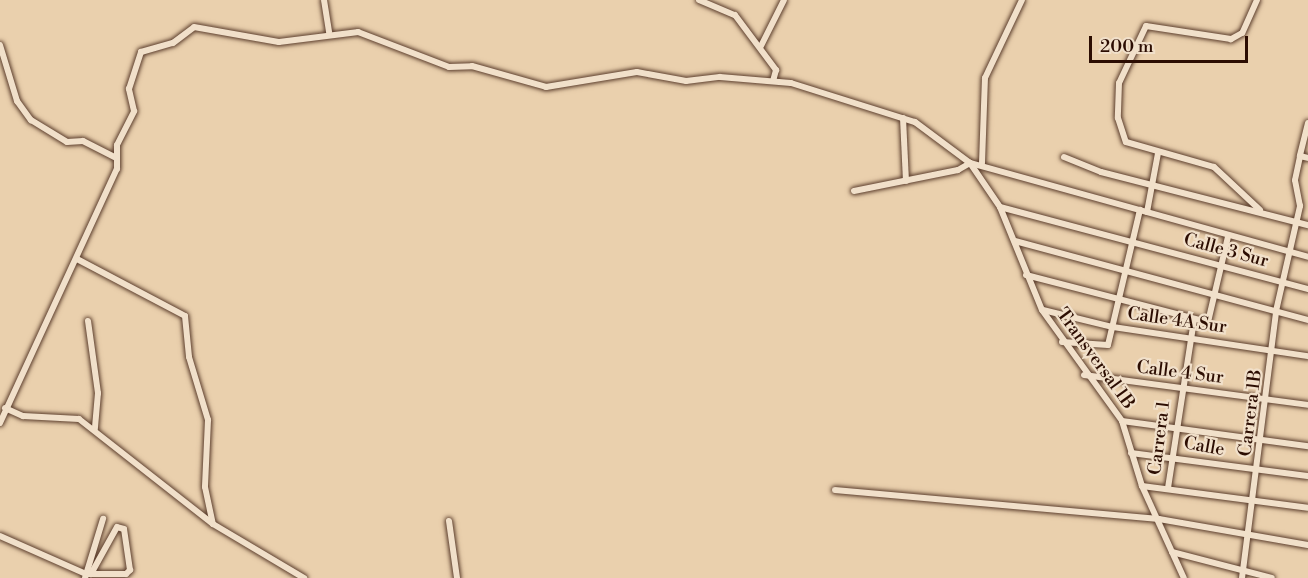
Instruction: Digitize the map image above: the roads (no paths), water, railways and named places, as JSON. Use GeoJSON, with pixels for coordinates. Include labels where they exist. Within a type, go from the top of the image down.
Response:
{"type":"FeatureCollection","features":[{"type":"Feature","properties":{"kind":"street"},"geometry":{"type":"LineString","coordinates":[[324,0],[328,33]]}},
{"type":"Feature","properties":{"kind":"street"},"geometry":{"type":"LineString","coordinates":[[699,0],[730,11],[761,46],[776,70],[791,83]]}},
{"type":"Feature","properties":{"kind":"street"},"geometry":{"type":"LineString","coordinates":[[761,46],[784,0]]}},
{"type":"Feature","properties":{"kind":"street"},"geometry":{"type":"LineString","coordinates":[[982,163],[985,78],[1022,0]]}},
{"type":"Feature","properties":{"kind":"street"},"geometry":{"type":"LineString","coordinates":[[1257,0],[1242,33],[1231,39],[1146,26],[1119,83],[1118,118],[1122,140],[1158,153],[1218,169],[1260,210]]}},
{"type":"Feature","properties":{"kind":"street"},"geometry":{"type":"LineString","coordinates":[[0,423],[5,408],[107,194],[117,158],[117,145],[134,111],[129,86],[146,49],[173,43],[199,27],[279,42],[328,33],[358,32],[449,67],[472,66],[546,87],[637,72],[686,81],[791,83]]}},
{"type":"Feature","properties":{"kind":"street"},"geometry":{"type":"LineString","coordinates":[[0,45],[17,101],[31,120],[67,142],[83,141],[117,158]]}},
{"type":"Feature","properties":{"kind":"street"},"geometry":{"type":"LineString","coordinates":[[773,81],[776,70]]}},
{"type":"Feature","properties":{"kind":"street","name":"Transversal 1B"},"geometry":{"type":"LineString","coordinates":[[791,83],[903,118],[932,132],[970,163],[1000,207],[1042,310],[1084,375],[1122,421],[1142,486],[1184,578]]}},
{"type":"Feature","properties":{"kind":"street"},"geometry":{"type":"LineString","coordinates":[[903,118],[906,181]]}},
{"type":"Feature","properties":{"kind":"street"},"geometry":{"type":"LineString","coordinates":[[1308,123],[1300,156],[1308,159]]}},
{"type":"Feature","properties":{"kind":"street"},"geometry":{"type":"LineString","coordinates":[[1147,212],[1150,184],[1158,153]]}},
{"type":"Feature","properties":{"kind":"street","name":"Carrera 1B"},"geometry":{"type":"LineString","coordinates":[[1243,575],[1252,499],[1259,471],[1263,439],[1266,400],[1274,350],[1276,311],[1284,282],[1295,221],[1300,156]]}},
{"type":"Feature","properties":{"kind":"street"},"geometry":{"type":"LineString","coordinates":[[1064,157],[1150,184],[1260,210],[1308,225]]}},
{"type":"Feature","properties":{"kind":"street"},"geometry":{"type":"LineString","coordinates":[[854,191],[906,181],[970,163],[982,163],[1059,191],[1140,210],[1228,237],[1308,256]]}},
{"type":"Feature","properties":{"kind":"street","name":"Calle 3 Sur"},"geometry":{"type":"LineString","coordinates":[[1000,207],[1222,264],[1308,289]]}},
{"type":"Feature","properties":{"kind":"street"},"geometry":{"type":"LineString","coordinates":[[1062,342],[1105,348],[1130,271],[1140,210]]}},
{"type":"Feature","properties":{"kind":"street"},"geometry":{"type":"LineString","coordinates":[[1026,274],[1194,320],[1210,320],[1228,237]]}},
{"type":"Feature","properties":{"kind":"street"},"geometry":{"type":"LineString","coordinates":[[1015,241],[1216,292],[1308,320]]}},
{"type":"Feature","properties":{"kind":"street"},"geometry":{"type":"LineString","coordinates":[[77,259],[184,316],[189,357],[208,420],[205,487],[213,524]]}},
{"type":"Feature","properties":{"kind":"street","name":"Calle 4A Sur"},"geometry":{"type":"LineString","coordinates":[[1042,310],[1113,327],[1308,356]]}},
{"type":"Feature","properties":{"kind":"street","name":"Carrera 1"},"geometry":{"type":"LineString","coordinates":[[1168,488],[1181,388],[1194,320]]}},
{"type":"Feature","properties":{"kind":"street"},"geometry":{"type":"LineString","coordinates":[[88,321],[98,393],[95,429]]}},
{"type":"Feature","properties":{"kind":"street","name":"Calle 4 Sur"},"geometry":{"type":"LineString","coordinates":[[1084,375],[1308,405]]}},
{"type":"Feature","properties":{"kind":"street"},"geometry":{"type":"LineString","coordinates":[[5,408],[23,416],[79,419],[95,429],[213,524],[304,578]]}},
{"type":"Feature","properties":{"kind":"street"},"geometry":{"type":"LineString","coordinates":[[1122,421],[1308,446]]}},
{"type":"Feature","properties":{"kind":"street","name":"Calle"},"geometry":{"type":"LineString","coordinates":[[1131,453],[1172,456],[1259,471],[1308,476]]}},
{"type":"Feature","properties":{"kind":"street"},"geometry":{"type":"LineString","coordinates":[[1142,486],[1308,508]]}},
{"type":"Feature","properties":{"kind":"street"},"geometry":{"type":"LineString","coordinates":[[835,490],[1159,519],[1308,545]]}},
{"type":"Feature","properties":{"kind":"street"},"geometry":{"type":"LineString","coordinates":[[87,575],[103,519]]}},
{"type":"Feature","properties":{"kind":"street"},"geometry":{"type":"LineString","coordinates":[[449,521],[457,578]]}},
{"type":"Feature","properties":{"kind":"street"},"geometry":{"type":"LineString","coordinates":[[0,536],[87,575],[129,572],[124,529],[117,527],[87,575]]}},
{"type":"Feature","properties":{"kind":"street"},"geometry":{"type":"LineString","coordinates":[[1172,552],[1243,575],[1272,578]]}}]}
